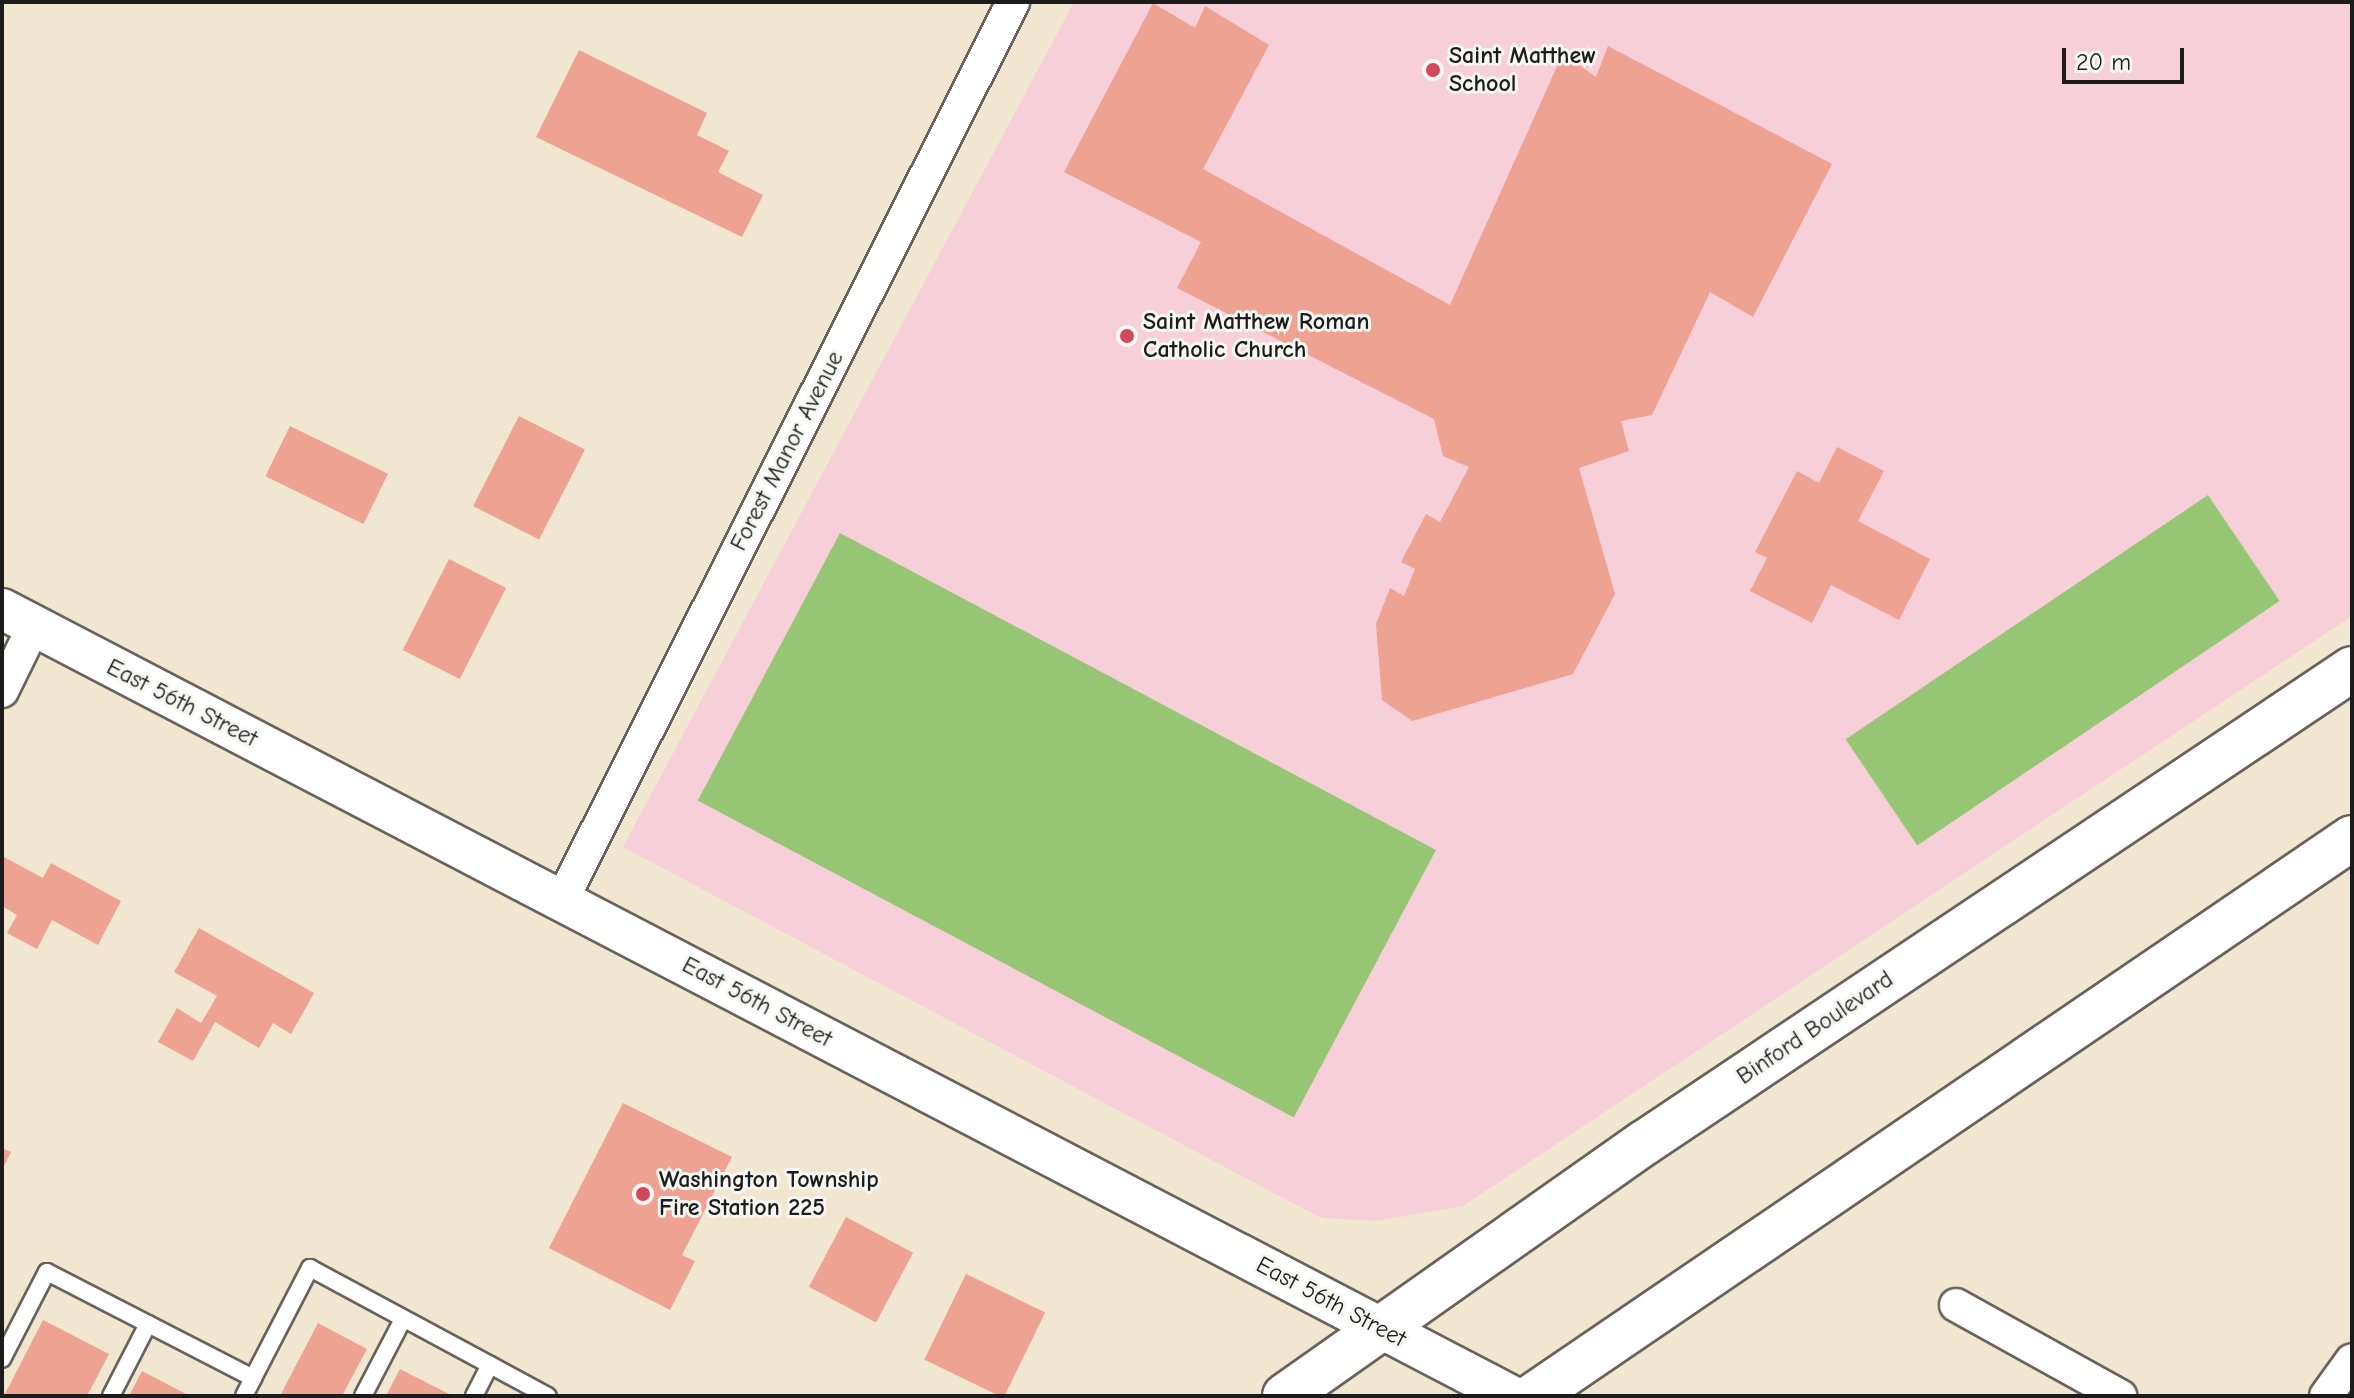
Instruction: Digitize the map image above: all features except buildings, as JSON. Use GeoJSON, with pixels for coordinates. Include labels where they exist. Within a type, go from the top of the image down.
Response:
{"type":"FeatureCollection","features":[{"type":"Feature","properties":{"kind":"main road","name":"Binford Boulevard"},"geometry":{"type":"LineString","coordinates":[[1285,1396],[1379,1327],[2352,669]]}},
{"type":"Feature","properties":{"kind":"main road"},"geometry":{"type":"LineString","coordinates":[[1533,1396],[2352,838]]}},
{"type":"Feature","properties":{"kind":"street","name":"Forest Manor Avenue"},"geometry":{"type":"LineString","coordinates":[[562,900],[1013,2]]}},
{"type":"Feature","properties":{"kind":"street","name":"East 56th Street"},"geometry":{"type":"LineString","coordinates":[[18,618],[1511,1396]]}},
{"type":"Feature","properties":{"kind":"street"},"geometry":{"type":"LineString","coordinates":[[2,691],[18,618]]}},
{"type":"Feature","properties":{"kind":"street"},"geometry":{"type":"LineString","coordinates":[[1956,1305],[2120,1396]]}},
{"type":"Feature","properties":{"kind":"street"},"geometry":{"type":"LineString","coordinates":[[2326,1396],[2352,1360]]}},
{"type":"Feature","properties":{"kind":"lane"},"geometry":{"type":"LineString","coordinates":[[244,1396],[310,1268],[548,1396]]}},
{"type":"Feature","properties":{"kind":"lane"},"geometry":{"type":"LineString","coordinates":[[2,1359],[47,1272],[253,1378]]}},
{"type":"Feature","properties":{"kind":"lane"},"geometry":{"type":"LineString","coordinates":[[363,1396],[403,1319]]}},
{"type":"Feature","properties":{"kind":"lane"},"geometry":{"type":"LineString","coordinates":[[111,1396],[148,1324]]}},
{"type":"Feature","properties":{"kind":"lane"},"geometry":{"type":"LineString","coordinates":[[474,1396],[490,1365]]}},
{"type":"Feature","properties":{"kind":"shaded area"},"geometry":{"type":"Polygon","coordinates":[[[1074,2],[2352,2],[2352,616],[1463,1206],[1377,1221],[1321,1218],[623,847],[1074,2]]]}},
{"type":"Feature","properties":{"kind":"green space"},"geometry":{"type":"Polygon","coordinates":[[[2208,495],[2280,601],[1917,845],[1846,739],[2208,495]]]}},
{"type":"Feature","properties":{"kind":"green space"},"geometry":{"type":"Polygon","coordinates":[[[840,533],[1436,850],[1294,1117],[698,801],[840,533]]]}},
{"type":"Feature","properties":{"kind":"place","name":"Saint Matthew School"},"geometry":{"type":"Point","coordinates":[1433,70]}},
{"type":"Feature","properties":{"kind":"place","name":"Saint Matthew Roman Catholic Church"},"geometry":{"type":"Point","coordinates":[1127,336]}},
{"type":"Feature","properties":{"kind":"place","name":"Washington Township Fire Station 225"},"geometry":{"type":"Point","coordinates":[643,1194]}}]}
